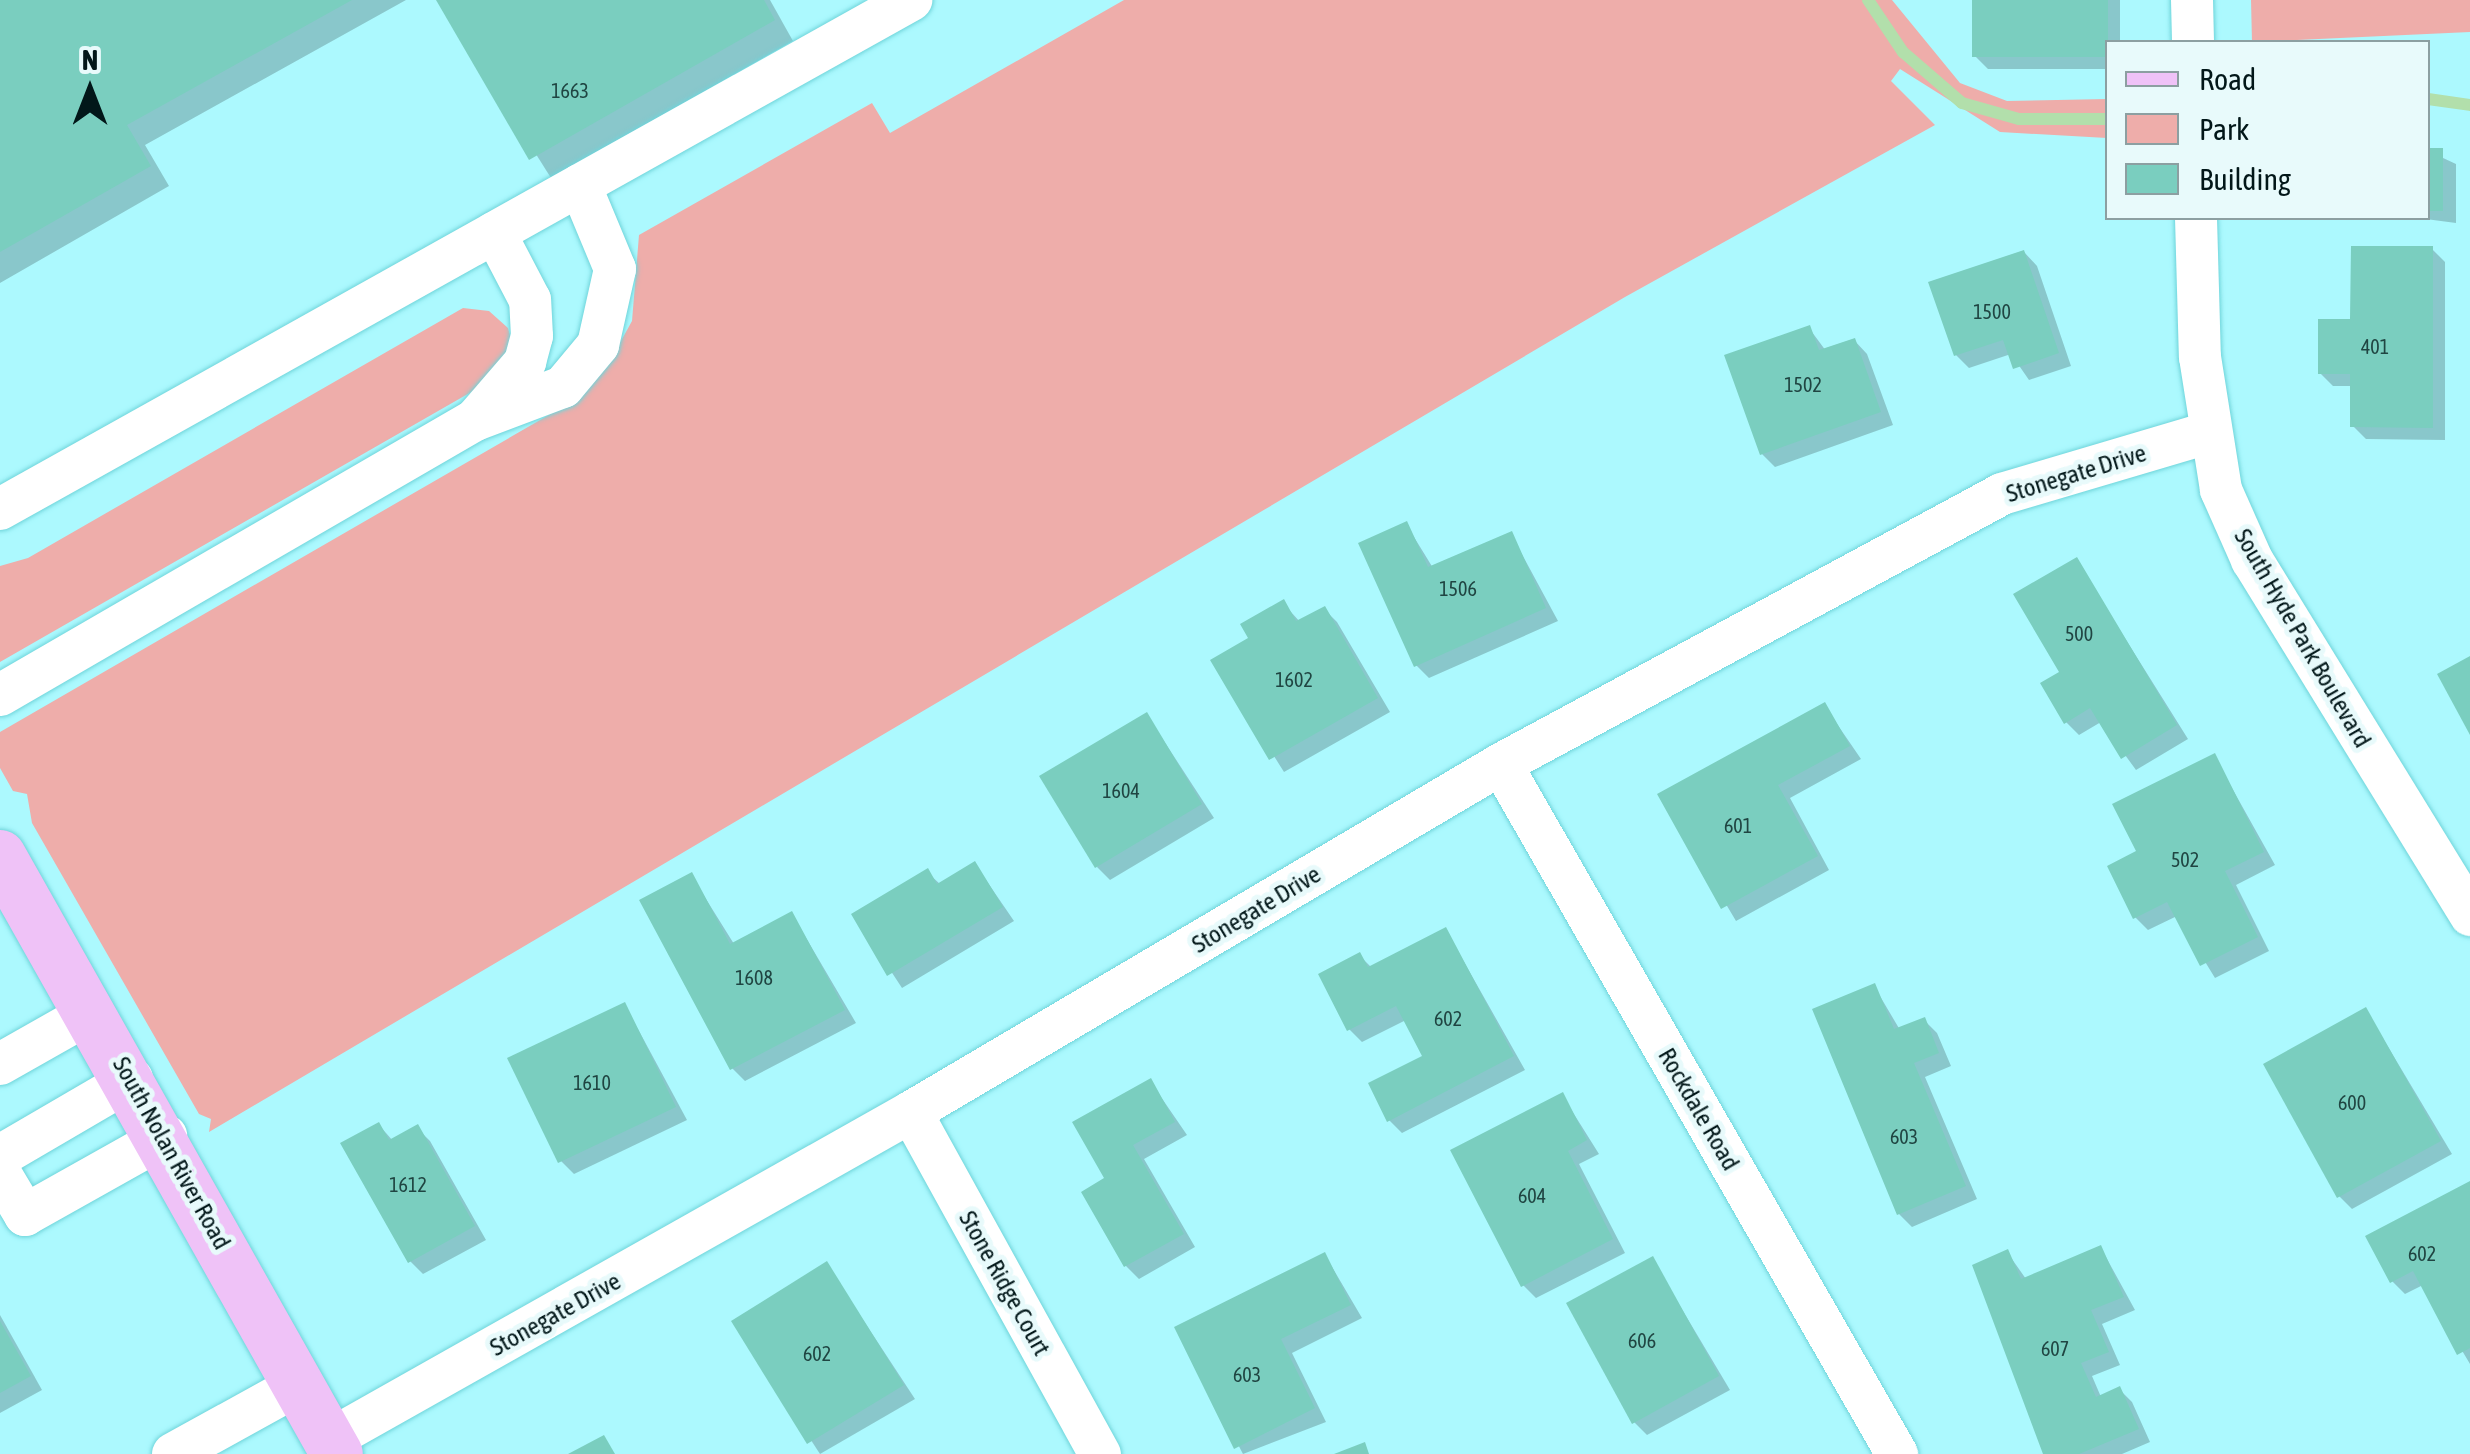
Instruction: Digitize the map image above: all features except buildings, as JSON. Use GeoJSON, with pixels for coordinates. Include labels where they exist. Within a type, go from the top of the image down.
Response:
{"type":"FeatureCollection","features":[{"type":"Feature","properties":{"kind":"main road","name":"South Nolan River Road"},"geometry":{"type":"LineString","coordinates":[[3,868],[166,1136],[296,1386],[333,1447]]}},
{"type":"Feature","properties":{"kind":"street"},"geometry":{"type":"LineString","coordinates":[[0,509],[911,0]]}},
{"type":"Feature","properties":{"kind":"street"},"geometry":{"type":"LineString","coordinates":[[2192,0],[2193,40]]}},
{"type":"Feature","properties":{"kind":"street"},"geometry":{"type":"LineString","coordinates":[[0,694],[475,420],[563,387],[598,345],[615,270],[580,185]]}},
{"type":"Feature","properties":{"kind":"street","name":"South Hyde Park Boulevard"},"geometry":{"type":"LineString","coordinates":[[2196,220],[2208,433],[2252,560],[2470,915]]}},
{"type":"Feature","properties":{"kind":"street"},"geometry":{"type":"LineString","coordinates":[[475,420],[525,362],[532,336],[530,300],[495,232]]}},
{"type":"Feature","properties":{"kind":"street","name":"Stonegate Drive"},"geometry":{"type":"LineString","coordinates":[[333,1447],[1501,764],[2002,494],[2208,433]]}},
{"type":"Feature","properties":{"kind":"street","name":"Rockdale Road"},"geometry":{"type":"LineString","coordinates":[[1501,764],[1897,1454]]}},
{"type":"Feature","properties":{"kind":"street"},"geometry":{"type":"LineString","coordinates":[[0,1064],[92,1012]]}},
{"type":"Feature","properties":{"kind":"street"},"geometry":{"type":"LineString","coordinates":[[0,1156],[132,1079]]}},
{"type":"Feature","properties":{"kind":"street","name":"Stone Ridge Court"},"geometry":{"type":"LineString","coordinates":[[911,1112],[1100,1454]]}},
{"type":"Feature","properties":{"kind":"street"},"geometry":{"type":"LineString","coordinates":[[0,1173],[25,1215],[166,1136]]}},
{"type":"Feature","properties":{"kind":"street"},"geometry":{"type":"LineString","coordinates":[[173,1454],[296,1386]]}},
{"type":"Feature","properties":{"kind":"green space"},"geometry":{"type":"Polygon","coordinates":[[[1124,0],[1892,0],[1960,83],[2007,101],[2105,99],[2105,138],[2000,132],[1900,69],[1891,81],[1935,125],[1625,297],[209,1132],[211,1119],[199,1114],[32,823],[27,794],[13,791],[0,768],[0,732],[573,401],[606,368],[632,321],[639,235],[872,103],[890,133],[1124,0]]]}},
{"type":"Feature","properties":{"kind":"green space"},"geometry":{"type":"Polygon","coordinates":[[[2251,0],[2470,0],[2470,32],[2252,40],[2251,0]]]}},
{"type":"Feature","properties":{"kind":"green space"},"geometry":{"type":"Polygon","coordinates":[[[463,308],[489,311],[508,328],[513,346],[494,379],[0,662],[0,566],[28,558],[463,308]]]}},
{"type":"Feature","properties":{"kind":"waterway"},"geometry":{"type":"LineString","coordinates":[[1868,0],[1903,52],[1962,103],[2019,119],[2105,119]]}},
{"type":"Feature","properties":{"kind":"waterway"},"geometry":{"type":"LineString","coordinates":[[2430,99],[2470,105]]}}]}
